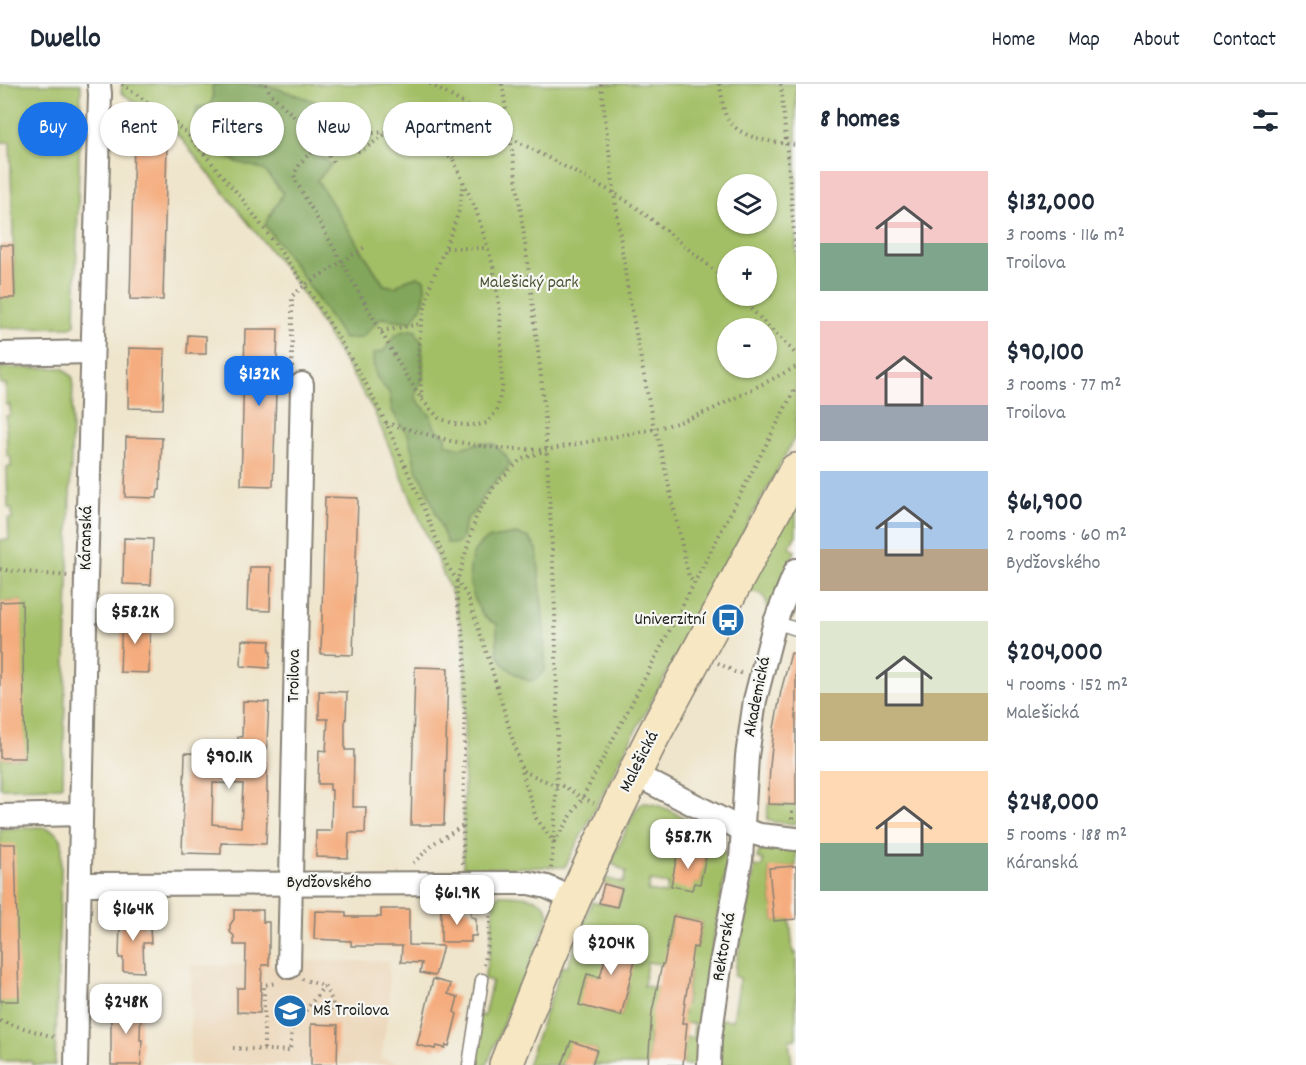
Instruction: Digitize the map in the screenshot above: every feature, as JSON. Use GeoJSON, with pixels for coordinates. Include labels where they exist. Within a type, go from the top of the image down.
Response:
{"type":"FeatureCollection","features":[{"type":"Feature","properties":{"kind":"street","name":"Káranská"},"geometry":{"type":"LineString","coordinates":[[76,1065],[99,84]]}},
{"type":"Feature","properties":{"kind":"street"},"geometry":{"type":"LineString","coordinates":[[0,354],[92,352]]}},
{"type":"Feature","properties":{"kind":"street","name":"Troilova"},"geometry":{"type":"LineString","coordinates":[[293,972],[290,882],[297,379]]}},
{"type":"Feature","properties":{"kind":"street","name":"Malešická"},"geometry":{"type":"LineString","coordinates":[[506,1065],[574,899],[634,774],[657,727],[796,470]]}},
{"type":"Feature","properties":{"kind":"street","name":"Akademická"},"geometry":{"type":"LineString","coordinates":[[743,830],[747,756],[755,700],[760,678],[786,626],[796,570]]}},
{"type":"Feature","properties":{"kind":"street"},"geometry":{"type":"LineString","coordinates":[[634,774],[743,830],[760,835],[796,839]]}},
{"type":"Feature","properties":{"kind":"street"},"geometry":{"type":"LineString","coordinates":[[0,816],[81,814]]}},
{"type":"Feature","properties":{"kind":"street","name":"Rektorská"},"geometry":{"type":"LineString","coordinates":[[709,1065],[710,1039],[741,859],[743,830]]}},
{"type":"Feature","properties":{"kind":"street","name":"Bydžovského"},"geometry":{"type":"LineString","coordinates":[[80,884],[529,883],[547,887],[574,899]]}},
{"type":"Feature","properties":{"kind":"lane"},"geometry":{"type":"LineString","coordinates":[[469,1065],[482,980]]}},
{"type":"Feature","properties":{"kind":"path"},"geometry":{"type":"LineString","coordinates":[[122,84],[168,117],[189,136],[243,200],[305,285],[366,384],[420,497],[447,565],[468,597],[536,818],[554,842]]}},
{"type":"Feature","properties":{"kind":"path"},"geometry":{"type":"LineString","coordinates":[[266,84],[270,93],[296,118]]}},
{"type":"Feature","properties":{"kind":"path"},"geometry":{"type":"LineString","coordinates":[[430,84],[462,102]]}},
{"type":"Feature","properties":{"kind":"path"},"geometry":{"type":"LineString","coordinates":[[502,84],[505,102]]}},
{"type":"Feature","properties":{"kind":"path"},"geometry":{"type":"LineString","coordinates":[[601,84],[629,296],[654,429],[658,436],[687,569],[694,584]]}},
{"type":"Feature","properties":{"kind":"path"},"geometry":{"type":"LineString","coordinates":[[719,84],[725,113],[735,128],[752,137],[796,145]]}},
{"type":"Feature","properties":{"kind":"path"},"geometry":{"type":"LineString","coordinates":[[781,84],[794,197],[796,254]]}},
{"type":"Feature","properties":{"kind":"path"},"geometry":{"type":"LineString","coordinates":[[513,139],[636,207],[717,273]]}},
{"type":"Feature","properties":{"kind":"path"},"geometry":{"type":"LineString","coordinates":[[513,153],[533,301],[544,406],[553,573],[557,672],[556,786],[551,875]]}},
{"type":"Feature","properties":{"kind":"path"},"geometry":{"type":"LineString","coordinates":[[308,156],[299,164],[294,175],[297,183],[410,383],[439,418],[455,424],[478,425],[487,423],[497,411],[500,400],[503,376],[500,312],[496,276],[488,248],[476,210],[451,156]]}},
{"type":"Feature","properties":{"kind":"path"},"geometry":{"type":"LineString","coordinates":[[328,156],[336,165]]}},
{"type":"Feature","properties":{"kind":"path"},"geometry":{"type":"LineString","coordinates":[[448,156],[453,159]]}},
{"type":"Feature","properties":{"kind":"path"},"geometry":{"type":"LineString","coordinates":[[423,401],[418,357],[421,324],[431,283],[459,211],[463,181]]}},
{"type":"Feature","properties":{"kind":"path"},"geometry":{"type":"LineString","coordinates":[[297,379],[292,296],[364,247]]}},
{"type":"Feature","properties":{"kind":"path"},"geometry":{"type":"LineString","coordinates":[[446,248],[488,248]]}},
{"type":"Feature","properties":{"kind":"path"},"geometry":{"type":"LineString","coordinates":[[748,306],[796,354]]}},
{"type":"Feature","properties":{"kind":"path"},"geometry":{"type":"LineString","coordinates":[[381,331],[421,324]]}},
{"type":"Feature","properties":{"kind":"path"},"geometry":{"type":"LineString","coordinates":[[463,883],[465,645],[457,601],[457,582],[476,517],[495,485],[520,460],[546,450],[680,422],[711,410],[796,367]]}},
{"type":"Feature","properties":{"kind":"path"},"geometry":{"type":"LineString","coordinates":[[554,842],[583,797],[796,387]]}},
{"type":"Feature","properties":{"kind":"path"},"geometry":{"type":"LineString","coordinates":[[386,423],[451,441],[495,448],[546,450]]}},
{"type":"Feature","properties":{"kind":"path"},"geometry":{"type":"LineString","coordinates":[[0,569],[86,578]]}},
{"type":"Feature","properties":{"kind":"path"},"geometry":{"type":"LineString","coordinates":[[709,659],[735,672],[760,678]]}},
{"type":"Feature","properties":{"kind":"path"},"geometry":{"type":"LineString","coordinates":[[522,771],[556,786],[564,786],[583,797]]}},
{"type":"Feature","properties":{"kind":"path"},"geometry":{"type":"LineString","coordinates":[[405,870],[436,842],[463,826]]}},
{"type":"Feature","properties":{"kind":"path"},"geometry":{"type":"LineString","coordinates":[[482,980],[489,939],[491,883]]}},
{"type":"Feature","properties":{"kind":"path"},"geometry":{"type":"LineString","coordinates":[[264,1049],[264,985],[293,972],[324,986],[332,1000],[333,1010]]}},
{"type":"Feature","properties":{"kind":"path"},"geometry":{"type":"LineString","coordinates":[[234,1048],[290,1051],[292,1029],[324,986]]}},
{"type":"Feature","properties":{"kind":"path"},"geometry":{"type":"LineString","coordinates":[[0,1022],[60,1039]]}},
{"type":"Feature","properties":{"kind":"shaded area","name":"MŠ Troilova"},"geometry":{"type":"Polygon","coordinates":[[[300,961],[389,961],[389,1007],[381,1058],[404,1065],[190,1065],[191,965],[277,965],[280,976],[300,964],[300,961]]]}},
{"type":"Feature","properties":{"kind":"green space"},"geometry":{"type":"Polygon","coordinates":[[[0,84],[80,84],[81,102],[18,102],[18,156],[79,156],[75,324],[71,327],[0,328],[0,298],[15,297],[10,142],[0,142],[0,84]]]}},
{"type":"Feature","properties":{"kind":"green space","name":"Malešický park"},"geometry":{"type":"Polygon","coordinates":[[[122,84],[796,84],[796,435],[625,750],[565,867],[463,868],[465,645],[454,599],[373,409],[296,283],[195,156],[284,156],[284,102],[190,102],[190,150],[178,135],[178,102],[135,102],[121,93],[122,84]]]}},
{"type":"Feature","properties":{"kind":"green space"},"geometry":{"type":"Polygon","coordinates":[[[216,84],[249,84],[276,88],[315,102],[296,102],[296,156],[320,156],[331,165],[317,180],[384,285],[395,287],[417,276],[424,279],[423,302],[411,322],[381,318],[361,338],[344,339],[265,225],[283,193],[265,171],[236,162],[226,156],[284,156],[284,102],[211,102],[212,87],[216,84]]]}},
{"type":"Feature","properties":{"kind":"green space"},"geometry":{"type":"Polygon","coordinates":[[[416,331],[422,342],[423,379],[417,388],[416,399],[430,415],[435,428],[446,436],[446,444],[460,448],[480,443],[494,444],[506,456],[510,465],[481,498],[474,513],[468,517],[459,543],[447,543],[424,482],[417,472],[408,434],[392,410],[389,392],[381,384],[375,371],[373,354],[384,351],[397,334],[416,331]]]}},
{"type":"Feature","properties":{"kind":"green space"},"geometry":{"type":"Polygon","coordinates":[[[0,368],[63,368],[73,378],[63,783],[58,787],[0,788],[0,758],[24,758],[21,601],[0,602],[0,540],[9,540],[8,519],[12,519],[12,509],[8,508],[7,467],[11,467],[11,457],[7,456],[6,416],[10,415],[10,405],[6,405],[6,384],[0,384],[0,368]]]}},
{"type":"Feature","properties":{"kind":"green space"},"geometry":{"type":"Polygon","coordinates":[[[796,500],[796,535],[789,547],[795,551],[768,615],[764,596],[757,592],[746,593],[796,500]]]}},
{"type":"Feature","properties":{"kind":"green space"},"geometry":{"type":"Polygon","coordinates":[[[516,534],[529,538],[537,549],[544,630],[545,669],[537,679],[528,681],[503,664],[497,651],[497,624],[488,620],[479,609],[470,578],[472,557],[484,541],[516,534]]]}},
{"type":"Feature","properties":{"kind":"green space"},"geometry":{"type":"Polygon","coordinates":[[[643,803],[662,807],[709,834],[723,849],[727,863],[709,966],[698,1065],[683,1065],[685,1037],[693,1038],[694,1024],[672,1022],[671,1035],[650,1034],[648,1065],[592,1065],[597,1050],[584,1046],[581,1055],[567,1051],[562,1065],[527,1065],[562,966],[567,967],[592,902],[618,907],[622,889],[604,884],[605,878],[623,883],[626,872],[611,863],[643,803]],[[678,850],[694,883],[700,883],[706,856],[678,850]],[[650,881],[648,891],[666,894],[668,884],[650,881]],[[673,916],[668,942],[697,947],[702,922],[673,916]],[[647,962],[644,986],[661,988],[658,1009],[652,1009],[684,1014],[679,1011],[680,1004],[686,1004],[690,968],[647,962]],[[587,974],[583,990],[604,1001],[602,1011],[621,1016],[629,986],[587,974]]]}},
{"type":"Feature","properties":{"kind":"green space"},"geometry":{"type":"Polygon","coordinates":[[[768,804],[796,805],[796,824],[767,819],[768,804]]]}},
{"type":"Feature","properties":{"kind":"green space"},"geometry":{"type":"Polygon","coordinates":[[[42,827],[57,834],[62,842],[55,1065],[32,1065],[31,1061],[0,1061],[0,829],[42,827]]]}},
{"type":"Feature","properties":{"kind":"green space"},"geometry":{"type":"Polygon","coordinates":[[[768,848],[796,850],[796,866],[769,869],[774,921],[790,919],[793,953],[796,953],[796,1039],[789,1040],[792,1065],[716,1065],[720,1019],[733,1020],[740,978],[734,976],[755,866],[762,867],[763,860],[757,858],[759,852],[768,848]]]}},
{"type":"Feature","properties":{"kind":"green space"},"geometry":{"type":"Polygon","coordinates":[[[499,895],[529,897],[537,900],[543,903],[549,916],[487,1065],[472,1065],[479,1015],[484,1016],[492,981],[484,979],[491,943],[494,899],[499,895]]]}},
{"type":"Feature","properties":{"kind":"building"},"geometry":{"type":"Polygon","coordinates":[[[134,156],[167,156],[163,300],[130,299],[134,156]]]}},
{"type":"Feature","properties":{"kind":"building"},"geometry":{"type":"Polygon","coordinates":[[[0,245],[13,245],[15,298],[0,298],[0,245]]]}},
{"type":"Feature","properties":{"kind":"building"},"geometry":{"type":"Polygon","coordinates":[[[245,329],[278,329],[273,486],[241,485],[245,329]]]}},
{"type":"Feature","properties":{"kind":"building"},"geometry":{"type":"Polygon","coordinates":[[[188,335],[206,336],[206,354],[187,354],[188,335]]]}},
{"type":"Feature","properties":{"kind":"building"},"geometry":{"type":"Polygon","coordinates":[[[129,348],[165,349],[163,409],[128,408],[129,348]]]}},
{"type":"Feature","properties":{"kind":"building"},"geometry":{"type":"Polygon","coordinates":[[[126,437],[162,438],[160,490],[158,490],[157,498],[125,497],[126,437]]]}},
{"type":"Feature","properties":{"kind":"building"},"geometry":{"type":"Polygon","coordinates":[[[325,497],[358,498],[353,655],[321,654],[325,497]]]}},
{"type":"Feature","properties":{"kind":"building"},"geometry":{"type":"Polygon","coordinates":[[[124,538],[153,539],[151,585],[123,584],[124,538]]]}},
{"type":"Feature","properties":{"kind":"building"},"geometry":{"type":"Polygon","coordinates":[[[250,567],[271,567],[270,611],[247,610],[250,567]]]}},
{"type":"Feature","properties":{"kind":"building"},"geometry":{"type":"Polygon","coordinates":[[[22,601],[25,758],[0,758],[0,602],[22,601]]]}},
{"type":"Feature","properties":{"kind":"building"},"geometry":{"type":"Polygon","coordinates":[[[122,617],[150,618],[149,673],[120,672],[122,617]]]}},
{"type":"Feature","properties":{"kind":"building"},"geometry":{"type":"Polygon","coordinates":[[[242,640],[270,641],[269,668],[241,666],[242,640]]]}},
{"type":"Feature","properties":{"kind":"building"},"geometry":{"type":"Polygon","coordinates":[[[791,653],[796,654],[796,805],[768,804],[774,728],[791,653]]]}},
{"type":"Feature","properties":{"kind":"building"},"geometry":{"type":"Polygon","coordinates":[[[415,667],[448,668],[444,825],[411,825],[415,667]]]}},
{"type":"Feature","properties":{"kind":"building"},"geometry":{"type":"Polygon","coordinates":[[[319,691],[347,692],[345,750],[354,750],[353,807],[366,807],[365,833],[349,833],[348,858],[316,857],[316,831],[331,831],[332,790],[330,790],[330,784],[318,784],[319,750],[326,751],[328,719],[319,719],[319,691]]]}},
{"type":"Feature","properties":{"kind":"building"},"geometry":{"type":"Polygon","coordinates":[[[243,701],[269,702],[266,844],[221,843],[221,854],[182,853],[185,753],[237,755],[238,737],[242,737],[243,701]],[[213,783],[212,824],[241,827],[243,784],[213,783]]]}},
{"type":"Feature","properties":{"kind":"building"},"geometry":{"type":"Polygon","coordinates":[[[0,844],[15,844],[19,1001],[0,1001],[0,844]]]}},
{"type":"Feature","properties":{"kind":"building"},"geometry":{"type":"Polygon","coordinates":[[[678,850],[706,856],[700,884],[694,883],[692,890],[671,886],[678,850]]]}},
{"type":"Feature","properties":{"kind":"building"},"geometry":{"type":"Polygon","coordinates":[[[796,866],[796,919],[774,921],[769,868],[796,866]]]}},
{"type":"Feature","properties":{"kind":"building"},"geometry":{"type":"Polygon","coordinates":[[[604,884],[622,889],[617,907],[599,903],[604,884]]]}},
{"type":"Feature","properties":{"kind":"building"},"geometry":{"type":"Polygon","coordinates":[[[381,909],[409,909],[409,945],[443,946],[435,976],[420,973],[422,963],[401,962],[402,946],[351,946],[351,941],[314,939],[315,911],[346,912],[346,917],[381,917],[381,909]]]}},
{"type":"Feature","properties":{"kind":"building"},"geometry":{"type":"Polygon","coordinates":[[[441,909],[471,909],[471,917],[476,918],[476,936],[471,936],[471,942],[441,942],[441,909]]]}},
{"type":"Feature","properties":{"kind":"building"},"geometry":{"type":"Polygon","coordinates":[[[234,910],[263,910],[263,922],[269,922],[269,965],[262,965],[260,1013],[237,1012],[237,988],[245,988],[246,945],[234,945],[230,925],[234,919],[234,910]]]}},
{"type":"Feature","properties":{"kind":"building"},"geometry":{"type":"Polygon","coordinates":[[[124,914],[145,915],[144,928],[150,928],[151,943],[143,943],[144,972],[123,971],[123,958],[119,958],[120,921],[124,922],[124,914]]]}},
{"type":"Feature","properties":{"kind":"building"},"geometry":{"type":"Polygon","coordinates":[[[673,916],[702,922],[697,948],[693,947],[682,1023],[687,1023],[683,1065],[648,1065],[652,1012],[673,916]]]}},
{"type":"Feature","properties":{"kind":"building"},"geometry":{"type":"Polygon","coordinates":[[[614,925],[635,930],[627,959],[635,960],[621,1016],[579,1005],[587,974],[600,977],[614,925]]]}},
{"type":"Feature","properties":{"kind":"building"},"geometry":{"type":"Polygon","coordinates":[[[433,979],[451,984],[448,994],[458,997],[454,1012],[457,1014],[449,1046],[446,1045],[445,1048],[436,1046],[435,1049],[417,1045],[433,979]]]}},
{"type":"Feature","properties":{"kind":"building"},"geometry":{"type":"Polygon","coordinates":[[[111,1005],[141,1005],[141,1065],[111,1065],[111,1005]]]}},
{"type":"Feature","properties":{"kind":"building"},"geometry":{"type":"Polygon","coordinates":[[[311,1024],[338,1025],[337,1065],[311,1065],[311,1024]]]}},
{"type":"Feature","properties":{"kind":"building"},"geometry":{"type":"Polygon","coordinates":[[[571,1041],[597,1050],[592,1065],[562,1065],[571,1041]]]}},
{"type":"Feature","properties":{"kind":"place","name":"Univerzitní"},"geometry":{"type":"Point","coordinates":[728,620]}},
{"type":"Feature","properties":{"kind":"place","name":"MŠ Troilova"},"geometry":{"type":"Point","coordinates":[290,1011]}}]}
